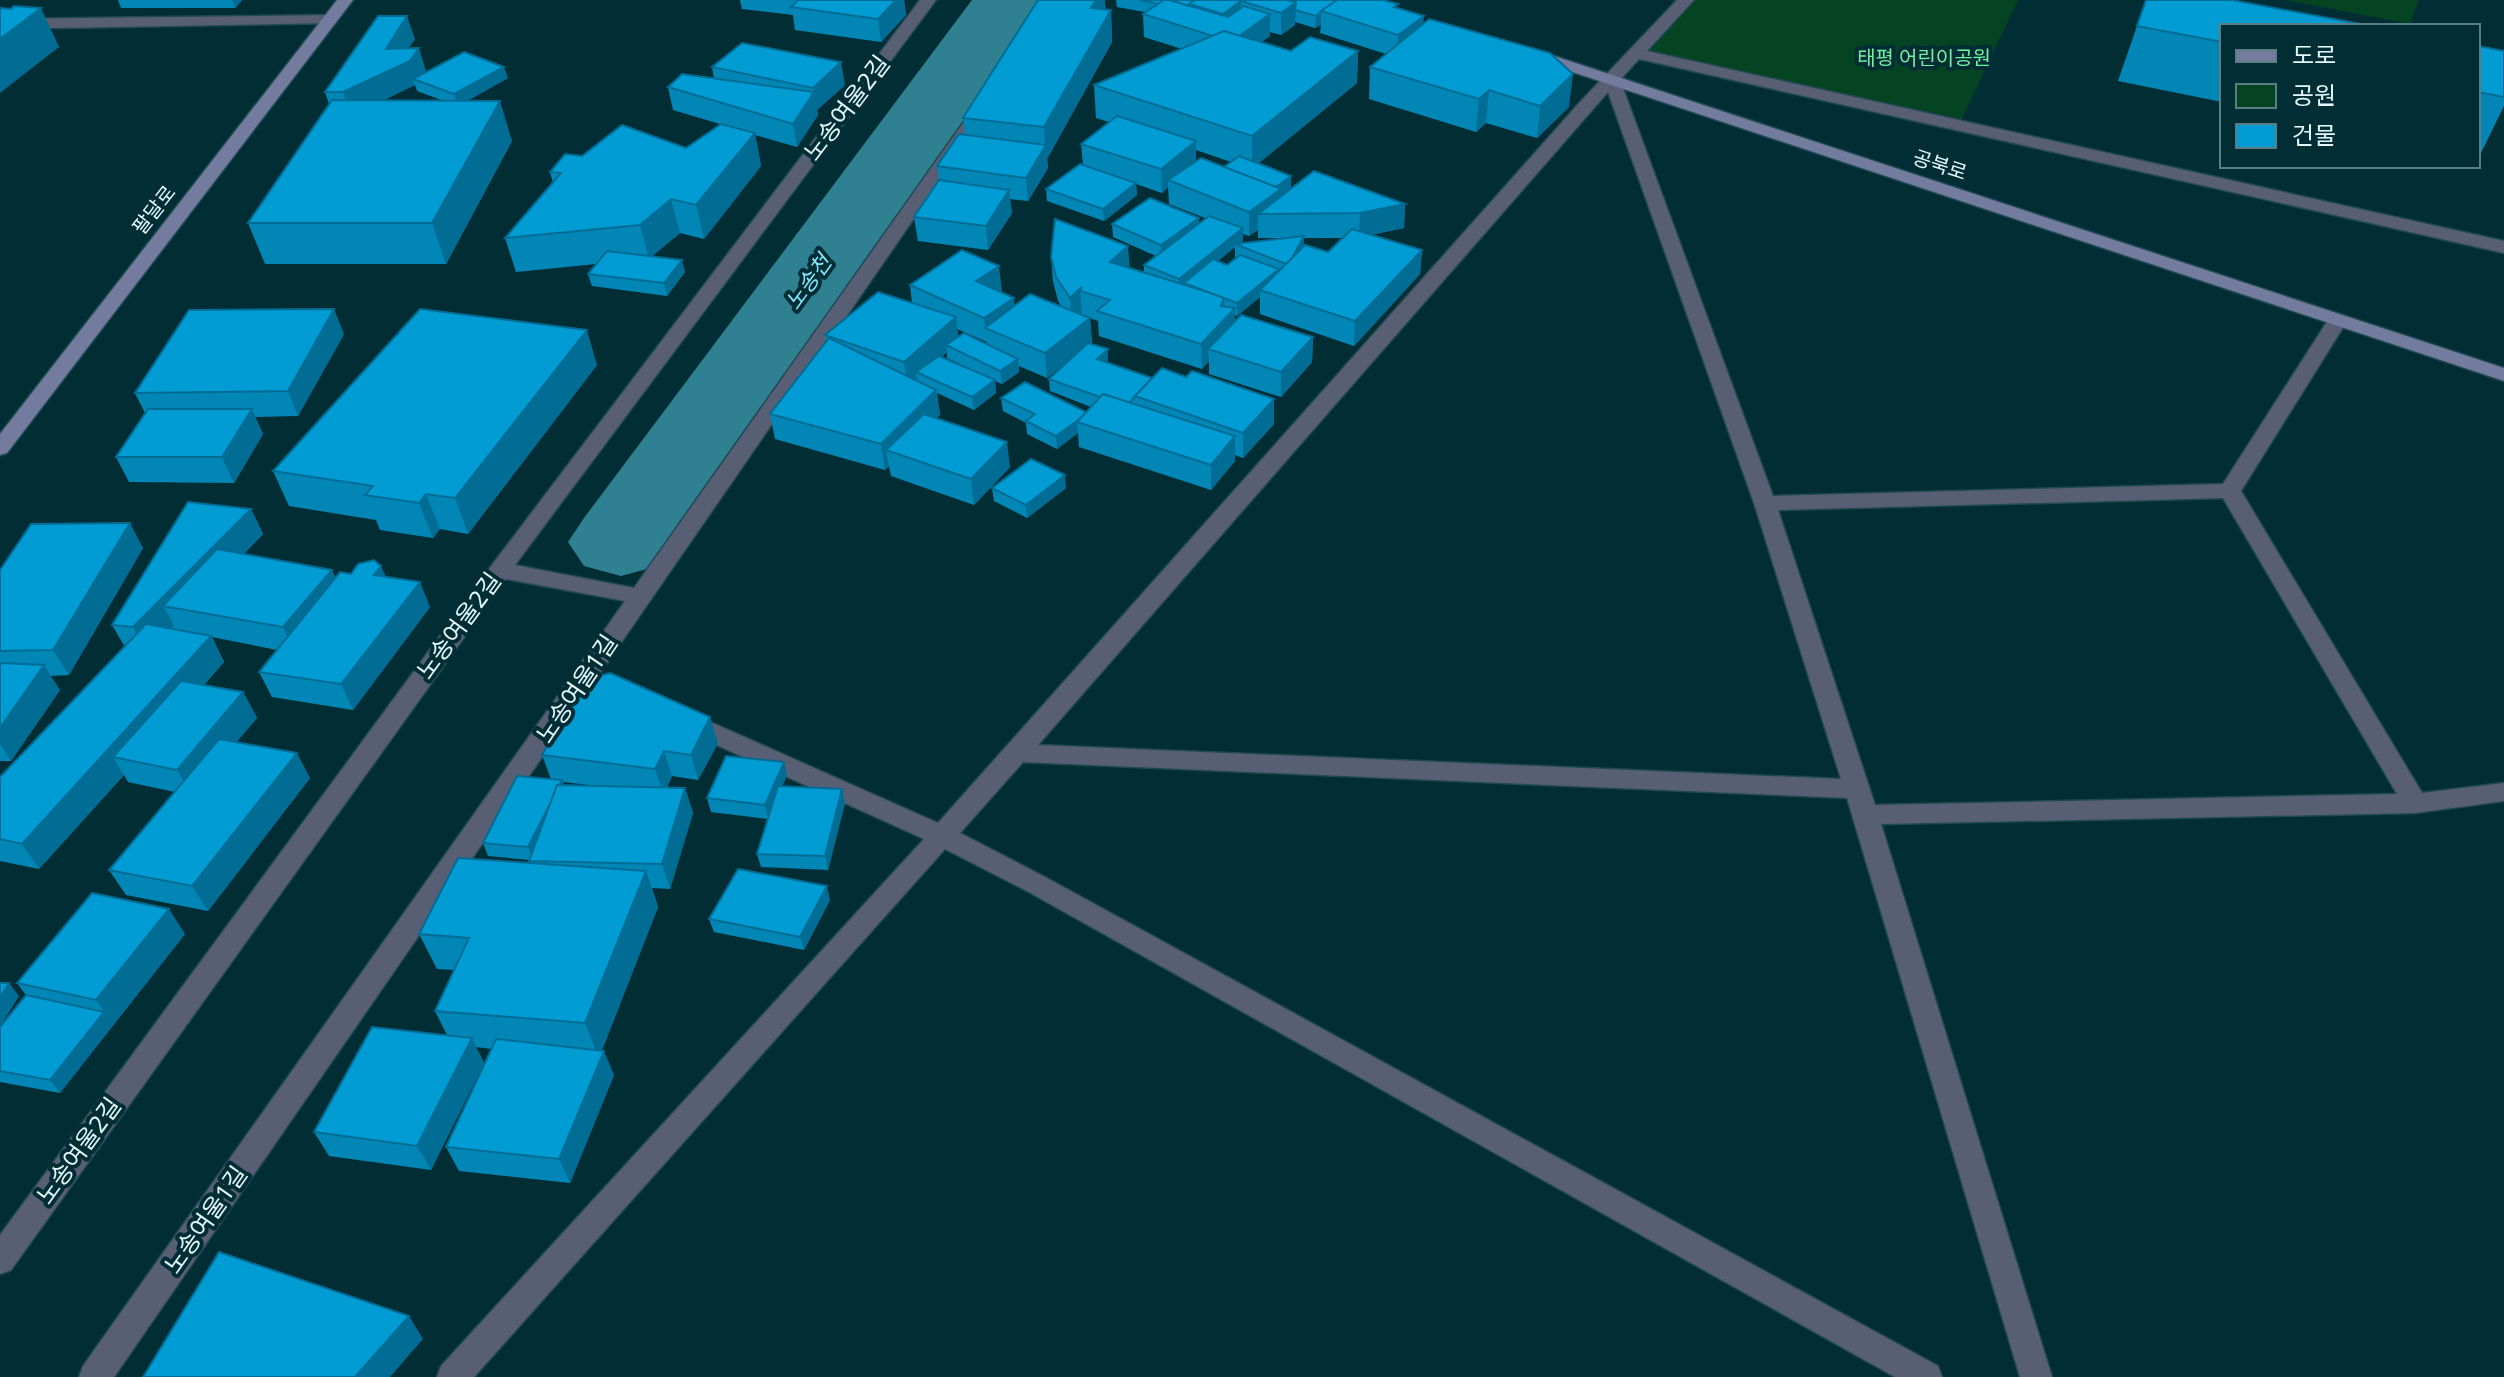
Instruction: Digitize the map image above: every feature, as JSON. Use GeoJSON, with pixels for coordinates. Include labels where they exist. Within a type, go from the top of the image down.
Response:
{"type":"FeatureCollection","features":[{"type":"Feature","properties":{"kind":"street","name":"팔달로"},"geometry":{"type":"LineString","coordinates":[[0,448],[345,0]]}},
{"type":"Feature","properties":{"kind":"street","name":"노송여울2길"},"geometry":{"type":"LineString","coordinates":[[0,1260],[500,570],[928,0]]}},
{"type":"Feature","properties":{"kind":"street"},"geometry":{"type":"LineString","coordinates":[[453,1377],[1017,753],[1611,78],[1686,0]]}},
{"type":"Feature","properties":{"kind":"street"},"geometry":{"type":"LineString","coordinates":[[0,24],[330,20]]}},
{"type":"Feature","properties":{"kind":"street","name":"공북로"},"geometry":{"type":"LineString","coordinates":[[1508,46],[2504,375]]}},
{"type":"Feature","properties":{"kind":"street"},"geometry":{"type":"LineString","coordinates":[[1637,54],[2504,247]]}},
{"type":"Feature","properties":{"kind":"street"},"geometry":{"type":"LineString","coordinates":[[1611,78],[1765,503],[1857,789],[2036,1377]]}},
{"type":"Feature","properties":{"kind":"street","name":"노송여울1길"},"geometry":{"type":"LineString","coordinates":[[95,1377],[587,676],[638,596],[997,87]]}},
{"type":"Feature","properties":{"kind":"street"},"geometry":{"type":"LineString","coordinates":[[2230,491],[2337,321]]}},
{"type":"Feature","properties":{"kind":"street"},"geometry":{"type":"LineString","coordinates":[[1765,503],[2230,491]]}},
{"type":"Feature","properties":{"kind":"street"},"geometry":{"type":"LineString","coordinates":[[2230,491],[2415,803]]}},
{"type":"Feature","properties":{"kind":"street"},"geometry":{"type":"LineString","coordinates":[[500,570],[638,596]]}},
{"type":"Feature","properties":{"kind":"street"},"geometry":{"type":"LineString","coordinates":[[587,676],[616,689]]}},
{"type":"Feature","properties":{"kind":"street"},"geometry":{"type":"LineString","coordinates":[[658,708],[942,836],[1036,884],[1926,1377]]}},
{"type":"Feature","properties":{"kind":"street"},"geometry":{"type":"LineString","coordinates":[[1017,753],[1857,789]]}},
{"type":"Feature","properties":{"kind":"street"},"geometry":{"type":"LineString","coordinates":[[1865,815],[2415,803],[2504,792]]}},
{"type":"Feature","properties":{"kind":"green space","name":"태평 어린이공원"},"geometry":{"type":"Polygon","coordinates":[[[1686,0],[2018,0],[1959,125],[1637,54],[1686,0]]]}},
{"type":"Feature","properties":{"kind":"green space"},"geometry":{"type":"Polygon","coordinates":[[[2286,0],[2419,0],[2410,24],[2286,0]]]}},
{"type":"Feature","properties":{"kind":"building"},"geometry":{"type":"Polygon","coordinates":[[[798,0],[896,0],[878,19],[791,7],[798,0]]]}},
{"type":"Feature","properties":{"kind":"building"},"geometry":{"type":"Polygon","coordinates":[[[1038,0],[1096,0],[1091,8],[1111,10],[1044,127],[963,118],[1038,0]]]}},
{"type":"Feature","properties":{"kind":"building"},"geometry":{"type":"Polygon","coordinates":[[[1140,0],[1164,0],[1159,4],[1140,0]]]}},
{"type":"Feature","properties":{"kind":"building"},"geometry":{"type":"Polygon","coordinates":[[[1164,0],[1228,17],[1244,6],[1270,14],[1239,36],[1224,31],[1213,36],[1143,14],[1164,0]]]}},
{"type":"Feature","properties":{"kind":"building"},"geometry":{"type":"Polygon","coordinates":[[[1170,0],[1195,0],[1189,6],[1170,0]]]}},
{"type":"Feature","properties":{"kind":"building"},"geometry":{"type":"Polygon","coordinates":[[[1195,0],[1296,2],[1281,13],[1241,1],[1223,14],[1189,4],[1195,0]]]}},
{"type":"Feature","properties":{"kind":"building"},"geometry":{"type":"Polygon","coordinates":[[[1288,0],[1337,0],[1316,16],[1295,10],[1296,2],[1288,0]]]}},
{"type":"Feature","properties":{"kind":"building"},"geometry":{"type":"Polygon","coordinates":[[[1337,0],[1383,0],[1398,4],[1394,7],[1424,16],[1398,35],[1321,11],[1337,0]]]}},
{"type":"Feature","properties":{"kind":"building"},"geometry":{"type":"Polygon","coordinates":[[[2146,0],[2232,0],[2360,24],[2220,24],[2220,42],[2137,26],[2146,0]]]}},
{"type":"Feature","properties":{"kind":"building"},"geometry":{"type":"Polygon","coordinates":[[[14,6],[41,8],[0,39],[0,8],[11,9],[14,6]]]}},
{"type":"Feature","properties":{"kind":"building"},"geometry":{"type":"Polygon","coordinates":[[[378,16],[407,16],[386,49],[419,48],[410,61],[343,92],[325,92],[378,16]]]}},
{"type":"Feature","properties":{"kind":"building"},"geometry":{"type":"Polygon","coordinates":[[[1429,19],[1550,53],[1573,74],[1540,106],[1489,90],[1479,99],[1370,67],[1429,19]]]}},
{"type":"Feature","properties":{"kind":"building"},"geometry":{"type":"Polygon","coordinates":[[[1224,31],[1291,51],[1310,37],[1358,51],[1252,136],[1094,85],[1224,31]]]}},
{"type":"Feature","properties":{"kind":"building"},"geometry":{"type":"Polygon","coordinates":[[[742,43],[841,62],[813,88],[712,67],[742,43]]]}},
{"type":"Feature","properties":{"kind":"building"},"geometry":{"type":"Polygon","coordinates":[[[2480,46],[2504,51],[2504,97],[2480,92],[2480,46]]]}},
{"type":"Feature","properties":{"kind":"building"},"geometry":{"type":"Polygon","coordinates":[[[464,52],[504,67],[454,94],[413,79],[464,52]]]}},
{"type":"Feature","properties":{"kind":"building"},"geometry":{"type":"Polygon","coordinates":[[[682,74],[814,92],[793,124],[668,87],[682,74]]]}},
{"type":"Feature","properties":{"kind":"building"},"geometry":{"type":"Polygon","coordinates":[[[332,100],[500,101],[432,223],[248,223],[332,100]]]}},
{"type":"Feature","properties":{"kind":"building"},"geometry":{"type":"Polygon","coordinates":[[[1117,116],[1196,141],[1161,169],[1081,144],[1117,116]]]}},
{"type":"Feature","properties":{"kind":"building"},"geometry":{"type":"Polygon","coordinates":[[[721,124],[755,133],[696,205],[671,199],[640,225],[505,238],[561,173],[550,172],[565,154],[582,156],[622,125],[686,148],[721,124]]]}},
{"type":"Feature","properties":{"kind":"building"},"geometry":{"type":"Polygon","coordinates":[[[959,134],[1046,145],[1026,178],[937,166],[959,134]]]}},
{"type":"Feature","properties":{"kind":"building"},"geometry":{"type":"Polygon","coordinates":[[[1239,156],[1291,176],[1276,187],[1224,167],[1239,156]]]}},
{"type":"Feature","properties":{"kind":"building"},"geometry":{"type":"Polygon","coordinates":[[[1201,158],[1281,189],[1249,212],[1168,180],[1201,158]]]}},
{"type":"Feature","properties":{"kind":"building"},"geometry":{"type":"Polygon","coordinates":[[[1080,164],[1136,183],[1103,209],[1046,189],[1080,164]]]}},
{"type":"Feature","properties":{"kind":"building"},"geometry":{"type":"Polygon","coordinates":[[[1314,171],[1405,204],[1360,213],[1258,214],[1314,171]]]}},
{"type":"Feature","properties":{"kind":"building"},"geometry":{"type":"Polygon","coordinates":[[[939,180],[1009,190],[986,226],[914,217],[939,180]]]}},
{"type":"Feature","properties":{"kind":"building"},"geometry":{"type":"Polygon","coordinates":[[[1150,198],[1199,218],[1161,245],[1112,224],[1150,198]]]}},
{"type":"Feature","properties":{"kind":"building"},"geometry":{"type":"Polygon","coordinates":[[[1209,216],[1243,228],[1179,279],[1144,265],[1209,216]]]}},
{"type":"Feature","properties":{"kind":"building"},"geometry":{"type":"Polygon","coordinates":[[[1055,219],[1128,246],[1110,262],[1224,297],[1221,306],[1235,308],[1201,344],[1097,311],[1110,300],[1080,291],[1082,287],[1070,298],[1056,277],[1051,257],[1055,219]]]}},
{"type":"Feature","properties":{"kind":"building"},"geometry":{"type":"Polygon","coordinates":[[[1352,229],[1422,250],[1355,321],[1260,290],[1305,245],[1328,252],[1352,229]]]}},
{"type":"Feature","properties":{"kind":"building"},"geometry":{"type":"Polygon","coordinates":[[[1304,236],[1286,264],[1235,244],[1304,236]]]}},
{"type":"Feature","properties":{"kind":"building"},"geometry":{"type":"Polygon","coordinates":[[[962,250],[999,266],[976,281],[1014,298],[984,318],[910,285],[962,250]]]}},
{"type":"Feature","properties":{"kind":"building"},"geometry":{"type":"Polygon","coordinates":[[[607,251],[682,260],[664,283],[588,274],[607,251]]]}},
{"type":"Feature","properties":{"kind":"building"},"geometry":{"type":"Polygon","coordinates":[[[1240,255],[1279,269],[1237,303],[1184,283],[1213,259],[1227,265],[1240,255]]]}},
{"type":"Feature","properties":{"kind":"building"},"geometry":{"type":"Polygon","coordinates":[[[878,292],[956,317],[904,362],[825,335],[878,292]]]}},
{"type":"Feature","properties":{"kind":"building"},"geometry":{"type":"Polygon","coordinates":[[[1030,294],[1090,318],[1045,353],[985,328],[1030,294]]]}},
{"type":"Feature","properties":{"kind":"building"},"geometry":{"type":"Polygon","coordinates":[[[334,309],[288,391],[135,393],[189,310],[334,309]]]}},
{"type":"Feature","properties":{"kind":"building"},"geometry":{"type":"Polygon","coordinates":[[[420,309],[587,330],[455,498],[426,494],[419,503],[365,495],[373,486],[273,471],[420,309]]]}},
{"type":"Feature","properties":{"kind":"building"},"geometry":{"type":"Polygon","coordinates":[[[1241,315],[1313,337],[1281,372],[1208,349],[1241,315]]]}},
{"type":"Feature","properties":{"kind":"building"},"geometry":{"type":"Polygon","coordinates":[[[964,333],[1018,359],[1000,371],[946,345],[964,333]]]}},
{"type":"Feature","properties":{"kind":"building"},"geometry":{"type":"Polygon","coordinates":[[[829,338],[936,390],[881,444],[770,414],[829,338]]]}},
{"type":"Feature","properties":{"kind":"building"},"geometry":{"type":"Polygon","coordinates":[[[1088,343],[1108,349],[1097,359],[1152,378],[1129,403],[1103,394],[1100,397],[1049,379],[1088,343]]]}},
{"type":"Feature","properties":{"kind":"building"},"geometry":{"type":"Polygon","coordinates":[[[939,356],[995,380],[972,397],[916,372],[939,356]]]}},
{"type":"Feature","properties":{"kind":"building"},"geometry":{"type":"Polygon","coordinates":[[[1162,368],[1186,377],[1192,371],[1274,399],[1243,433],[1135,396],[1162,368]]]}},
{"type":"Feature","properties":{"kind":"building"},"geometry":{"type":"Polygon","coordinates":[[[1025,382],[1086,412],[1056,436],[1026,421],[1035,414],[1001,398],[1025,382]]]}},
{"type":"Feature","properties":{"kind":"building"},"geometry":{"type":"Polygon","coordinates":[[[1103,394],[1235,436],[1211,465],[1077,422],[1103,394]]]}},
{"type":"Feature","properties":{"kind":"building"},"geometry":{"type":"Polygon","coordinates":[[[148,409],[252,409],[222,457],[116,457],[148,409]]]}},
{"type":"Feature","properties":{"kind":"building"},"geometry":{"type":"Polygon","coordinates":[[[924,414],[1007,442],[971,479],[886,450],[924,414]]]}},
{"type":"Feature","properties":{"kind":"building"},"geometry":{"type":"Polygon","coordinates":[[[1031,459],[1065,475],[1026,505],[992,488],[1031,459]]]}},
{"type":"Feature","properties":{"kind":"building"},"geometry":{"type":"Polygon","coordinates":[[[188,502],[251,509],[133,627],[112,625],[188,502]]]}},
{"type":"Feature","properties":{"kind":"building"},"geometry":{"type":"Polygon","coordinates":[[[130,523],[53,650],[0,651],[0,570],[31,524],[130,523]]]}},
{"type":"Feature","properties":{"kind":"building"},"geometry":{"type":"Polygon","coordinates":[[[217,549],[332,570],[283,627],[163,606],[217,549]]]}},
{"type":"Feature","properties":{"kind":"building"},"geometry":{"type":"Polygon","coordinates":[[[374,560],[381,566],[374,575],[420,582],[341,684],[259,672],[340,572],[351,574],[358,564],[374,560]]]}},
{"type":"Feature","properties":{"kind":"building"},"geometry":{"type":"Polygon","coordinates":[[[146,624],[211,636],[22,844],[0,839],[0,777],[146,624]]]}},
{"type":"Feature","properties":{"kind":"building"},"geometry":{"type":"Polygon","coordinates":[[[0,663],[44,665],[0,728],[0,663]]]}},
{"type":"Feature","properties":{"kind":"building"},"geometry":{"type":"Polygon","coordinates":[[[610,673],[710,717],[691,755],[664,751],[655,769],[542,755],[586,679],[610,673]]]}},
{"type":"Feature","properties":{"kind":"building"},"geometry":{"type":"Polygon","coordinates":[[[181,681],[243,692],[177,770],[113,757],[181,681]]]}},
{"type":"Feature","properties":{"kind":"building"},"geometry":{"type":"Polygon","coordinates":[[[219,739],[297,753],[192,886],[109,870],[219,739]]]}},
{"type":"Feature","properties":{"kind":"building"},"geometry":{"type":"Polygon","coordinates":[[[726,756],[784,762],[765,805],[707,798],[726,756]]]}},
{"type":"Feature","properties":{"kind":"building"},"geometry":{"type":"Polygon","coordinates":[[[517,776],[562,780],[528,847],[483,843],[517,776]]]}},
{"type":"Feature","properties":{"kind":"building"},"geometry":{"type":"Polygon","coordinates":[[[557,785],[685,788],[662,864],[529,861],[557,785]]]}},
{"type":"Feature","properties":{"kind":"building"},"geometry":{"type":"Polygon","coordinates":[[[778,786],[842,789],[825,856],[757,854],[778,786]]]}},
{"type":"Feature","properties":{"kind":"building"},"geometry":{"type":"Polygon","coordinates":[[[458,858],[646,871],[585,1023],[435,1011],[469,938],[419,934],[458,858]]]}},
{"type":"Feature","properties":{"kind":"building"},"geometry":{"type":"Polygon","coordinates":[[[738,869],[827,886],[800,937],[709,919],[738,869]]]}},
{"type":"Feature","properties":{"kind":"building"},"geometry":{"type":"Polygon","coordinates":[[[92,893],[169,909],[96,1000],[17,983],[92,893]]]}},
{"type":"Feature","properties":{"kind":"building"},"geometry":{"type":"Polygon","coordinates":[[[0,983],[9,983],[0,998],[0,983]]]}},
{"type":"Feature","properties":{"kind":"building"},"geometry":{"type":"Polygon","coordinates":[[[26,995],[104,1012],[50,1080],[0,1071],[0,1027],[26,995]]]}},
{"type":"Feature","properties":{"kind":"building"},"geometry":{"type":"Polygon","coordinates":[[[372,1027],[472,1038],[417,1146],[314,1132],[372,1027]]]}},
{"type":"Feature","properties":{"kind":"building"},"geometry":{"type":"Polygon","coordinates":[[[496,1039],[604,1051],[559,1159],[446,1147],[496,1039]]]}},
{"type":"Feature","properties":{"kind":"building"},"geometry":{"type":"Polygon","coordinates":[[[219,1252],[409,1316],[355,1377],[143,1377],[219,1252]]]}},
{"type":"Feature","properties":{"kind":"waterway","name":"노송천"},"geometry":{"type":"LineString","coordinates":[[621,542],[1010,0]]}},
{"type":"Feature","properties":{"kind":"waterway","name":"노송천"},"geometry":{"type":"LineString","coordinates":[[605,564],[621,542]]}}]}
